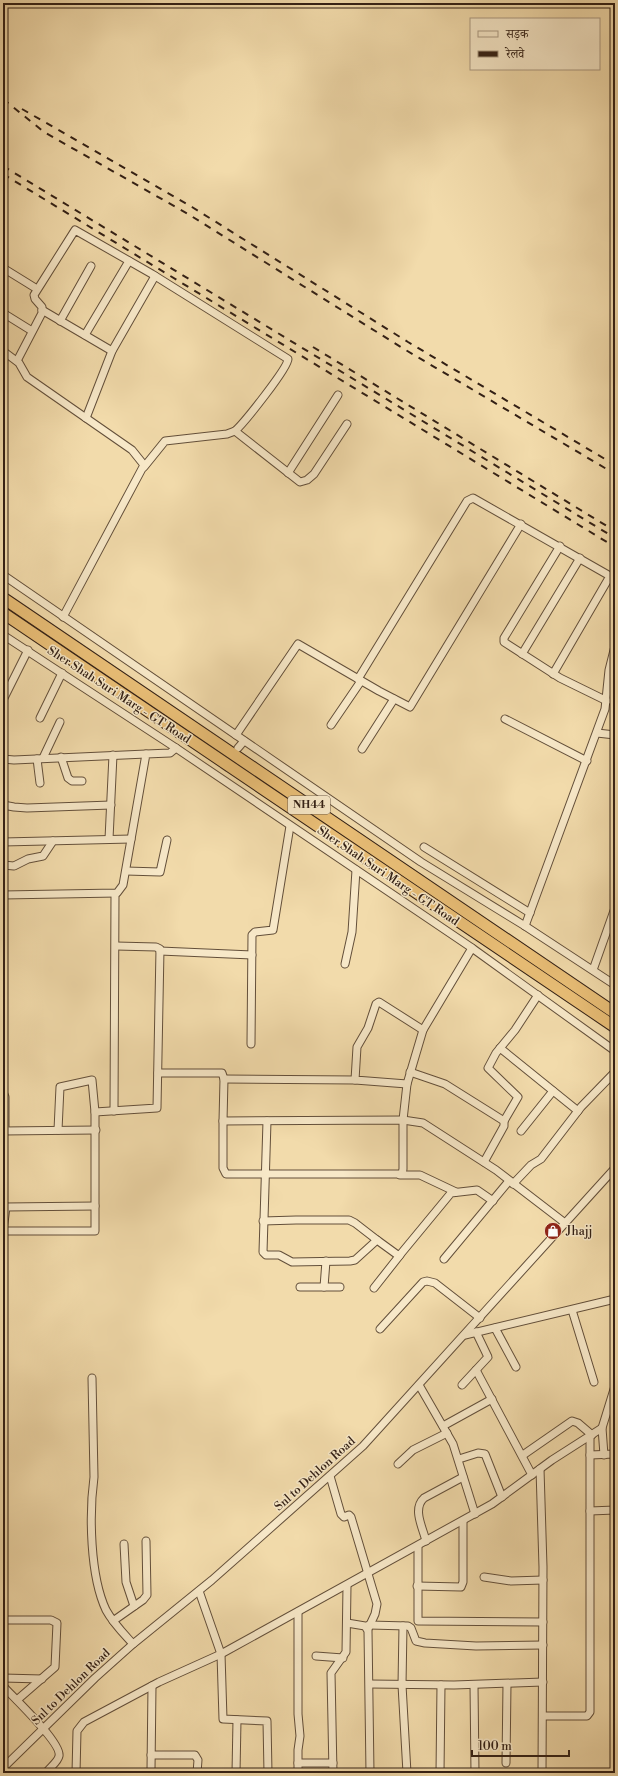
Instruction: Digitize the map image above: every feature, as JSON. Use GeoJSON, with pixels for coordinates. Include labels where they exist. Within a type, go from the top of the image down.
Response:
{"type":"FeatureCollection","features":[{"type":"Feature","properties":{"kind":"highway","name":"Sher Shah Suri Marg - GT Road"},"geometry":{"type":"LineString","coordinates":[[3,598],[615,1013]]}},
{"type":"Feature","properties":{"kind":"highway","name":"Sher Shah Suri Marg - GT Road"},"geometry":{"type":"LineString","coordinates":[[3,613],[615,1027]]}},
{"type":"Feature","properties":{"kind":"street"},"geometry":{"type":"LineString","coordinates":[[63,617],[144,466],[161,444],[165,441],[227,434],[235,431],[271,386],[286,365],[288,359],[155,276],[75,230],[37,289],[34,297],[42,307],[42,310],[112,351]]}},
{"type":"Feature","properties":{"kind":"street"},"geometry":{"type":"LineString","coordinates":[[85,335],[129,261]]}},
{"type":"Feature","properties":{"kind":"street"},"geometry":{"type":"LineString","coordinates":[[60,320],[90,266]]}},
{"type":"Feature","properties":{"kind":"street"},"geometry":{"type":"LineString","coordinates":[[3,268],[37,289]]}},
{"type":"Feature","properties":{"kind":"street"},"geometry":{"type":"LineString","coordinates":[[86,418],[112,351],[155,276]]}},
{"type":"Feature","properties":{"kind":"street"},"geometry":{"type":"LineString","coordinates":[[17,361],[42,310]]}},
{"type":"Feature","properties":{"kind":"street"},"geometry":{"type":"LineString","coordinates":[[3,313],[32,331]]}},
{"type":"Feature","properties":{"kind":"street"},"geometry":{"type":"LineString","coordinates":[[3,352],[17,361],[26,377],[132,450],[142,460],[144,466]]}},
{"type":"Feature","properties":{"kind":"street"},"geometry":{"type":"LineString","coordinates":[[288,473],[338,395]]}},
{"type":"Feature","properties":{"kind":"street"},"geometry":{"type":"LineString","coordinates":[[235,431],[300,482],[311,478],[347,424]]}},
{"type":"Feature","properties":{"kind":"street"},"geometry":{"type":"LineString","coordinates":[[331,725],[469,499],[477,499],[609,575],[610,578],[553,674]]}},
{"type":"Feature","properties":{"kind":"street"},"geometry":{"type":"LineString","coordinates":[[236,735],[297,644],[359,680],[410,707],[522,524]]}},
{"type":"Feature","properties":{"kind":"street"},"geometry":{"type":"LineString","coordinates":[[560,546],[503,639],[506,645],[553,674],[607,701]]}},
{"type":"Feature","properties":{"kind":"street"},"geometry":{"type":"LineString","coordinates":[[522,654],[580,558]]}},
{"type":"Feature","properties":{"kind":"street"},"geometry":{"type":"LineString","coordinates":[[3,575],[421,862],[525,926],[615,985]]}},
{"type":"Feature","properties":{"kind":"street","name":"Sher Shah Suri Marg - GT Road"},"geometry":{"type":"LineString","coordinates":[[3,635],[176,748],[472,948],[615,1051]]}},
{"type":"Feature","properties":{"kind":"street"},"geometry":{"type":"LineString","coordinates":[[525,926],[597,733],[611,684],[615,646]]}},
{"type":"Feature","properties":{"kind":"street"},"geometry":{"type":"LineString","coordinates":[[3,700],[28,650]]}},
{"type":"Feature","properties":{"kind":"street"},"geometry":{"type":"LineString","coordinates":[[40,718],[62,673]]}},
{"type":"Feature","properties":{"kind":"street"},"geometry":{"type":"LineString","coordinates":[[362,749],[394,699]]}},
{"type":"Feature","properties":{"kind":"street"},"geometry":{"type":"LineString","coordinates":[[505,719],[587,761]]}},
{"type":"Feature","properties":{"kind":"street"},"geometry":{"type":"LineString","coordinates":[[40,783],[40,759],[60,722]]}},
{"type":"Feature","properties":{"kind":"street"},"geometry":{"type":"LineString","coordinates":[[597,733],[615,735]]}},
{"type":"Feature","properties":{"kind":"street"},"geometry":{"type":"LineString","coordinates":[[238,748],[244,741]]}},
{"type":"Feature","properties":{"kind":"street"},"geometry":{"type":"LineString","coordinates":[[3,759],[40,759],[170,753],[176,748]]}},
{"type":"Feature","properties":{"kind":"street"},"geometry":{"type":"LineString","coordinates":[[3,895],[115,894],[122,887],[126,870],[146,754]]}},
{"type":"Feature","properties":{"kind":"street"},"geometry":{"type":"LineString","coordinates":[[109,839],[112,805],[113,755]]}},
{"type":"Feature","properties":{"kind":"street"},"geometry":{"type":"LineString","coordinates":[[61,758],[68,778],[72,781],[82,781]]}},
{"type":"Feature","properties":{"kind":"street"},"geometry":{"type":"LineString","coordinates":[[219,777],[223,770]]}},
{"type":"Feature","properties":{"kind":"street"},"geometry":{"type":"LineString","coordinates":[[3,804],[27,808],[112,805]]}},
{"type":"Feature","properties":{"kind":"street"},"geometry":{"type":"LineString","coordinates":[[251,1044],[253,932],[274,930],[290,826]]}},
{"type":"Feature","properties":{"kind":"street"},"geometry":{"type":"LineString","coordinates":[[3,842],[131,839]]}},
{"type":"Feature","properties":{"kind":"street"},"geometry":{"type":"LineString","coordinates":[[126,870],[160,872],[167,840]]}},
{"type":"Feature","properties":{"kind":"street"},"geometry":{"type":"LineString","coordinates":[[3,865],[14,866],[28,859],[44,856],[53,841]]}},
{"type":"Feature","properties":{"kind":"street"},"geometry":{"type":"LineString","coordinates":[[424,847],[530,913]]}},
{"type":"Feature","properties":{"kind":"street"},"geometry":{"type":"LineString","coordinates":[[345,964],[352,932],[356,870]]}},
{"type":"Feature","properties":{"kind":"street"},"geometry":{"type":"LineString","coordinates":[[114,1111],[116,946],[115,894]]}},
{"type":"Feature","properties":{"kind":"street"},"geometry":{"type":"LineString","coordinates":[[593,970],[615,908]]}},
{"type":"Feature","properties":{"kind":"street"},"geometry":{"type":"LineString","coordinates":[[96,1112],[157,1108],[160,951],[156,946],[116,946]]}},
{"type":"Feature","properties":{"kind":"street"},"geometry":{"type":"LineString","coordinates":[[400,1175],[403,1169],[403,1120],[407,1084],[423,1030],[472,948]]}},
{"type":"Feature","properties":{"kind":"street"},"geometry":{"type":"LineString","coordinates":[[160,951],[252,955]]}},
{"type":"Feature","properties":{"kind":"street"},"geometry":{"type":"LineString","coordinates":[[484,1162],[504,1126],[504,1121],[518,1097],[488,1069],[500,1048],[515,1030],[538,995]]}},
{"type":"Feature","properties":{"kind":"street"},"geometry":{"type":"LineString","coordinates":[[355,1080],[357,1047],[368,1028],[378,1002],[383,1003],[423,1030]]}},
{"type":"Feature","properties":{"kind":"street"},"geometry":{"type":"LineString","coordinates":[[500,1048],[578,1111]]}},
{"type":"Feature","properties":{"kind":"street"},"geometry":{"type":"LineString","coordinates":[[410,1072],[445,1084],[504,1121]]}},
{"type":"Feature","properties":{"kind":"street"},"geometry":{"type":"LineString","coordinates":[[444,1259],[511,1182],[531,1165],[541,1159],[578,1111],[615,1072]]}},
{"type":"Feature","properties":{"kind":"street"},"geometry":{"type":"LineString","coordinates":[[158,1073],[223,1074],[223,1172],[228,1174],[420,1175],[457,1192]]}},
{"type":"Feature","properties":{"kind":"street"},"geometry":{"type":"LineString","coordinates":[[224,1079],[355,1080],[407,1084]]}},
{"type":"Feature","properties":{"kind":"street"},"geometry":{"type":"LineString","coordinates":[[58,1130],[59,1091],[62,1086],[92,1080],[96,1112],[95,1206],[94,1231],[4,1231],[6,1207],[95,1206]]}},
{"type":"Feature","properties":{"kind":"street"},"geometry":{"type":"LineString","coordinates":[[521,1131],[553,1091]]}},
{"type":"Feature","properties":{"kind":"street"},"geometry":{"type":"LineString","coordinates":[[3,1092],[5,1097],[4,1131],[96,1130]]}},
{"type":"Feature","properties":{"kind":"street"},"geometry":{"type":"LineString","coordinates":[[223,1122],[403,1120],[423,1123],[484,1162],[565,1223]]}},
{"type":"Feature","properties":{"kind":"street"},"geometry":{"type":"LineString","coordinates":[[267,1121],[264,1174],[264,1254],[279,1255],[291,1262],[354,1260],[376,1240]]}},
{"type":"Feature","properties":{"kind":"street","name":"Snl to Dehlon Road"},"geometry":{"type":"LineString","coordinates":[[3,1768],[133,1644],[199,1590],[370,1440],[615,1168]]}},
{"type":"Feature","properties":{"kind":"street"},"geometry":{"type":"LineString","coordinates":[[374,1288],[450,1194],[477,1190],[493,1201]]}},
{"type":"Feature","properties":{"kind":"street"},"geometry":{"type":"LineString","coordinates":[[263,1221],[349,1220],[397,1255],[400,1255]]}},
{"type":"Feature","properties":{"kind":"street"},"geometry":{"type":"LineString","coordinates":[[324,1287],[326,1261]]}},
{"type":"Feature","properties":{"kind":"street"},"geometry":{"type":"LineString","coordinates":[[380,1328],[423,1282],[427,1281],[435,1283],[480,1318]]}},
{"type":"Feature","properties":{"kind":"street"},"geometry":{"type":"LineString","coordinates":[[300,1287],[340,1287]]}},
{"type":"Feature","properties":{"kind":"street"},"geometry":{"type":"LineString","coordinates":[[465,1335],[615,1299]]}},
{"type":"Feature","properties":{"kind":"street"},"geometry":{"type":"LineString","coordinates":[[572,1310],[594,1382]]}},
{"type":"Feature","properties":{"kind":"street"},"geometry":{"type":"LineString","coordinates":[[495,1328],[516,1366]]}},
{"type":"Feature","properties":{"kind":"street"},"geometry":{"type":"LineString","coordinates":[[462,1385],[488,1356],[476,1332]]}},
{"type":"Feature","properties":{"kind":"street"},"geometry":{"type":"LineString","coordinates":[[476,1370],[532,1475]]}},
{"type":"Feature","properties":{"kind":"street"},"geometry":{"type":"LineString","coordinates":[[92,1378],[94,1476],[92,1487],[92,1547],[103,1602],[113,1621],[133,1644]]}},
{"type":"Feature","properties":{"kind":"street"},"geometry":{"type":"LineString","coordinates":[[419,1385],[447,1433],[458,1460],[475,1514]]}},
{"type":"Feature","properties":{"kind":"street"},"geometry":{"type":"LineString","coordinates":[[604,1455],[602,1428],[615,1386]]}},
{"type":"Feature","properties":{"kind":"street"},"geometry":{"type":"LineString","coordinates":[[443,1426],[492,1399]]}},
{"type":"Feature","properties":{"kind":"street"},"geometry":{"type":"LineString","coordinates":[[522,1455],[572,1422],[578,1423],[591,1435]]}},
{"type":"Feature","properties":{"kind":"street"},"geometry":{"type":"LineString","coordinates":[[76,1773],[77,1731],[78,1727],[84,1722],[152,1686],[221,1654],[347,1586],[475,1514],[502,1498],[540,1469],[602,1428]]}},
{"type":"Feature","properties":{"kind":"street"},"geometry":{"type":"LineString","coordinates":[[398,1464],[413,1450],[447,1433]]}},
{"type":"Feature","properties":{"kind":"street"},"geometry":{"type":"LineString","coordinates":[[543,1716],[587,1716],[590,1712],[591,1435]]}},
{"type":"Feature","properties":{"kind":"street"},"geometry":{"type":"LineString","coordinates":[[458,1460],[478,1453],[485,1454],[502,1498]]}},
{"type":"Feature","properties":{"kind":"street"},"geometry":{"type":"LineString","coordinates":[[590,1455],[615,1454]]}},
{"type":"Feature","properties":{"kind":"street"},"geometry":{"type":"LineString","coordinates":[[540,1469],[543,1580],[542,1773],[586,1773]]}},
{"type":"Feature","properties":{"kind":"street"},"geometry":{"type":"LineString","coordinates":[[330,1476],[341,1514],[344,1517],[351,1516],[377,1604],[375,1614],[368,1627],[370,1684],[370,1773]]}},
{"type":"Feature","properties":{"kind":"street"},"geometry":{"type":"LineString","coordinates":[[426,1541],[418,1510],[420,1503],[424,1498],[463,1477]]}},
{"type":"Feature","properties":{"kind":"street"},"geometry":{"type":"LineString","coordinates":[[590,1511],[615,1510]]}},
{"type":"Feature","properties":{"kind":"street"},"geometry":{"type":"LineString","coordinates":[[418,1586],[459,1587],[463,1584],[463,1520]]}},
{"type":"Feature","properties":{"kind":"street"},"geometry":{"type":"LineString","coordinates":[[113,1621],[145,1597],[148,1591],[146,1542]]}},
{"type":"Feature","properties":{"kind":"street"},"geometry":{"type":"LineString","coordinates":[[124,1544],[126,1582],[134,1606]]}},
{"type":"Feature","properties":{"kind":"street"},"geometry":{"type":"LineString","coordinates":[[418,1546],[417,1617],[420,1621],[543,1622]]}},
{"type":"Feature","properties":{"kind":"street"},"geometry":{"type":"LineString","coordinates":[[484,1577],[511,1581],[543,1580]]}},
{"type":"Feature","properties":{"kind":"street"},"geometry":{"type":"LineString","coordinates":[[333,1773],[331,1673],[343,1658],[346,1648],[347,1586]]}},
{"type":"Feature","properties":{"kind":"street"},"geometry":{"type":"LineString","coordinates":[[199,1590],[221,1654],[222,1719],[267,1721],[268,1773]]}},
{"type":"Feature","properties":{"kind":"street"},"geometry":{"type":"LineString","coordinates":[[298,1612],[298,1714],[300,1736],[298,1773]]}},
{"type":"Feature","properties":{"kind":"street"},"geometry":{"type":"LineString","coordinates":[[3,1620],[51,1620],[57,1622],[56,1665],[17,1700]]}},
{"type":"Feature","properties":{"kind":"street"},"geometry":{"type":"LineString","coordinates":[[347,1623],[368,1627],[410,1627],[414,1639],[422,1643],[476,1646],[543,1645]]}},
{"type":"Feature","properties":{"kind":"street"},"geometry":{"type":"LineString","coordinates":[[403,1626],[402,1684],[407,1773]]}},
{"type":"Feature","properties":{"kind":"street"},"geometry":{"type":"LineString","coordinates":[[316,1656],[343,1658]]}},
{"type":"Feature","properties":{"kind":"street"},"geometry":{"type":"LineString","coordinates":[[3,1678],[42,1679]]}},
{"type":"Feature","properties":{"kind":"street"},"geometry":{"type":"LineString","coordinates":[[370,1684],[474,1685],[543,1682]]}},
{"type":"Feature","properties":{"kind":"street"},"geometry":{"type":"LineString","coordinates":[[506,1763],[507,1684]]}},
{"type":"Feature","properties":{"kind":"street"},"geometry":{"type":"LineString","coordinates":[[440,1773],[441,1685]]}},
{"type":"Feature","properties":{"kind":"street"},"geometry":{"type":"LineString","coordinates":[[474,1685],[475,1773]]}},
{"type":"Feature","properties":{"kind":"street"},"geometry":{"type":"LineString","coordinates":[[3,1686],[44,1728],[60,1756],[46,1773]]}},
{"type":"Feature","properties":{"kind":"street"},"geometry":{"type":"LineString","coordinates":[[151,1770],[152,1686]]}},
{"type":"Feature","properties":{"kind":"street"},"geometry":{"type":"LineString","coordinates":[[236,1773],[237,1720]]}},
{"type":"Feature","properties":{"kind":"street"},"geometry":{"type":"LineString","coordinates":[[151,1755],[195,1755],[198,1760],[197,1773]]}},
{"type":"Feature","properties":{"kind":"street"},"geometry":{"type":"LineString","coordinates":[[298,1763],[333,1763]]}},
{"type":"Feature","properties":{"kind":"tunnel"},"geometry":{"type":"LineString","coordinates":[[223,770],[236,752]]}},
{"type":"Feature","properties":{"kind":"railway"},"geometry":{"type":"LineString","coordinates":[[3,99],[44,132],[188,214],[404,349],[615,474]]}},
{"type":"Feature","properties":{"kind":"railway"},"geometry":{"type":"LineString","coordinates":[[22,109],[192,207],[408,342],[615,465]]}},
{"type":"Feature","properties":{"kind":"railway"},"geometry":{"type":"LineString","coordinates":[[3,166],[615,538]]}},
{"type":"Feature","properties":{"kind":"railway"},"geometry":{"type":"LineString","coordinates":[[3,174],[615,547]]}},
{"type":"Feature","properties":{"kind":"railway"},"geometry":{"type":"LineString","coordinates":[[313,347],[615,531]]}},
{"type":"Feature","properties":{"kind":"place","name":"Jhajj"},"geometry":{"type":"Point","coordinates":[553,1231]}}]}
